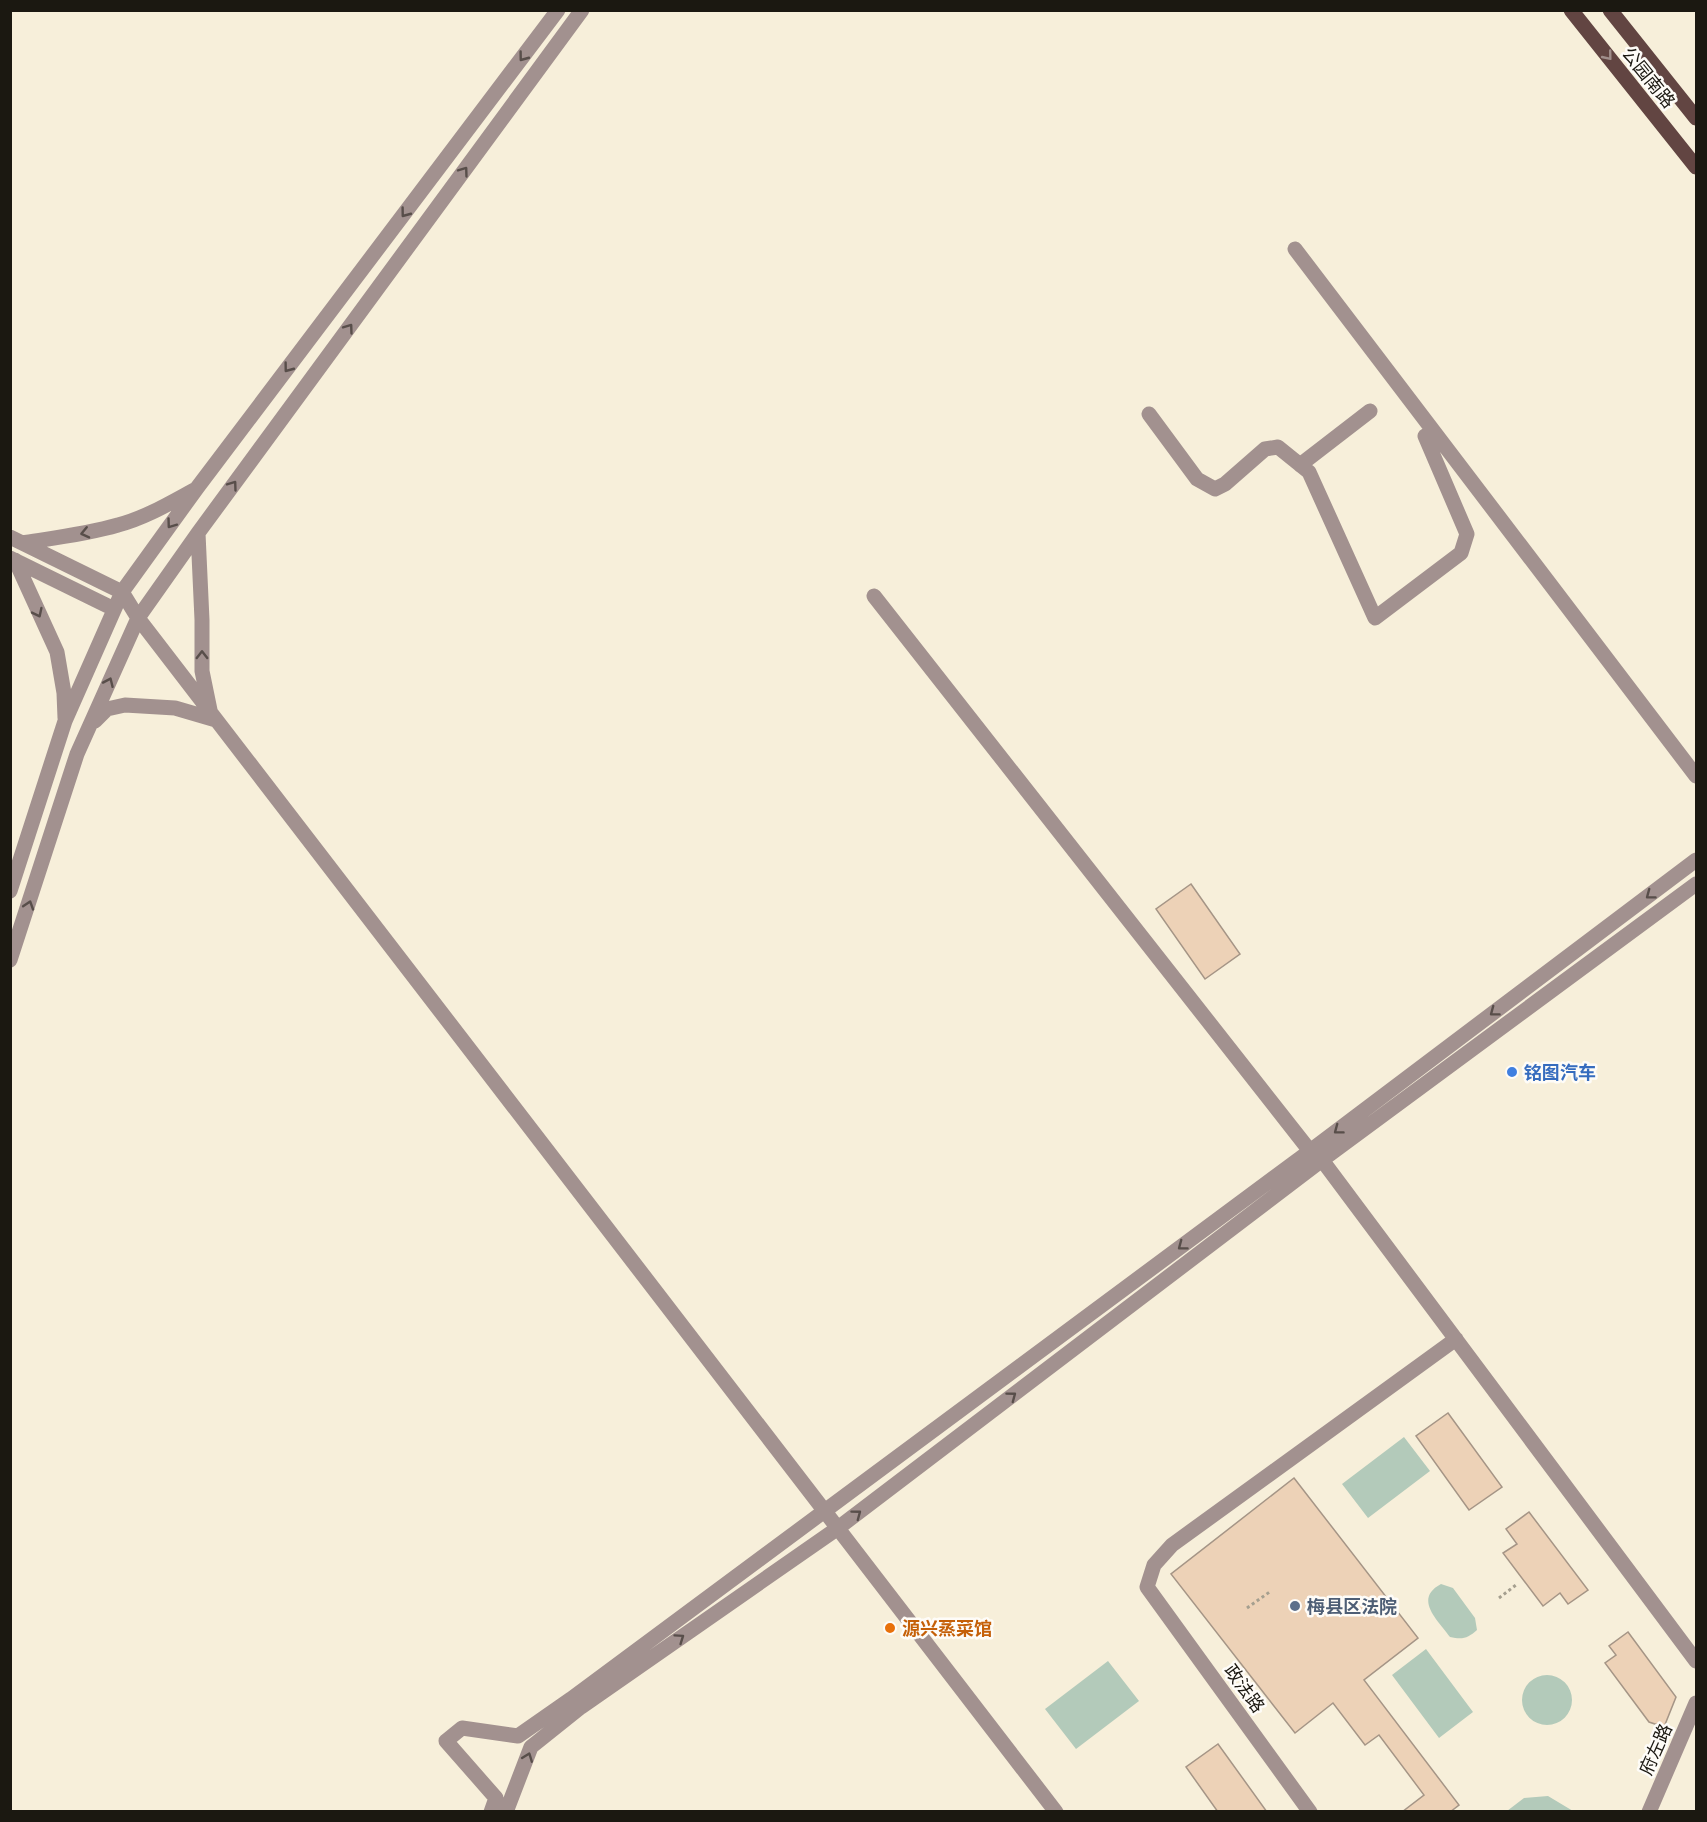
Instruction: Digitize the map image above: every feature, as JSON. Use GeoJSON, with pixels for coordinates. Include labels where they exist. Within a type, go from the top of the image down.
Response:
{"type":"FeatureCollection","features":[{"type":"Feature","properties":{"kind":"main road","name":"公园南路"},"geometry":{"type":"LineString","coordinates":[[1571,10],[1696,167]]}},
{"type":"Feature","properties":{"kind":"main road","name":"公园南路"},"geometry":{"type":"LineString","coordinates":[[1610,10],[1696,118]]}},
{"type":"Feature","properties":{"kind":"street"},"geometry":{"type":"LineString","coordinates":[[10,891],[65,721],[122,592],[197,488],[558,10]]}},
{"type":"Feature","properties":{"kind":"street"},"geometry":{"type":"LineString","coordinates":[[10,960],[77,754],[138,618],[582,10]]}},
{"type":"Feature","properties":{"kind":"street"},"geometry":{"type":"LineString","coordinates":[[1295,249],[1696,776]]}},
{"type":"Feature","properties":{"kind":"street"},"geometry":{"type":"LineString","coordinates":[[1300,465],[1370,411]]}},
{"type":"Feature","properties":{"kind":"street"},"geometry":{"type":"LineString","coordinates":[[1149,414],[1197,478],[1215,489],[1225,484],[1265,449],[1278,447],[1309,472],[1375,618],[1461,553],[1467,534],[1425,436]]}},
{"type":"Feature","properties":{"kind":"street"},"geometry":{"type":"LineString","coordinates":[[16,540],[71,536],[120,525],[150,513],[197,488]]}},
{"type":"Feature","properties":{"kind":"street"},"geometry":{"type":"LineString","coordinates":[[198,533],[202,671],[214,716]]}},
{"type":"Feature","properties":{"kind":"street"},"geometry":{"type":"LineString","coordinates":[[16,540],[122,592],[138,618],[1056,1812]]}},
{"type":"Feature","properties":{"kind":"street"},"geometry":{"type":"LineString","coordinates":[[13,559],[114,609]]}},
{"type":"Feature","properties":{"kind":"street"},"geometry":{"type":"LineString","coordinates":[[13,559],[57,652],[64,693],[65,721]]}},
{"type":"Feature","properties":{"kind":"street"},"geometry":{"type":"LineString","coordinates":[[874,596],[1316,1155],[1696,1661]]}},
{"type":"Feature","properties":{"kind":"street"},"geometry":{"type":"LineString","coordinates":[[89,728],[107,709],[124,705],[175,708],[214,716]]}},
{"type":"Feature","properties":{"kind":"street"},"geometry":{"type":"LineString","coordinates":[[506,1812],[531,1747],[581,1707],[838,1528],[1696,860]]}},
{"type":"Feature","properties":{"kind":"street"},"geometry":{"type":"LineString","coordinates":[[491,1812],[496,1798],[447,1741],[462,1728],[518,1736],[1316,1155],[1696,884]]}},
{"type":"Feature","properties":{"kind":"street","name":"政法路"},"geometry":{"type":"LineString","coordinates":[[1310,1812],[1148,1587],[1154,1565],[1172,1545],[1456,1339]]}},
{"type":"Feature","properties":{"kind":"street","name":"府左路"},"geometry":{"type":"LineString","coordinates":[[1649,1812],[1696,1703]]}},
{"type":"Feature","properties":{"kind":"path"},"geometry":{"type":"LineString","coordinates":[[1499,1598],[1516,1585]]}},
{"type":"Feature","properties":{"kind":"path"},"geometry":{"type":"LineString","coordinates":[[1247,1608],[1271,1591]]}},
{"type":"Feature","properties":{"kind":"green space"},"geometry":{"type":"Polygon","coordinates":[[[1404,1437],[1430,1471],[1368,1518],[1342,1484],[1404,1437]]]}},
{"type":"Feature","properties":{"kind":"green space"},"geometry":{"type":"Polygon","coordinates":[[[1441,1584],[1453,1588],[1475,1618],[1477,1630],[1468,1637],[1450,1637],[1430,1610],[1429,1596],[1441,1584]]]}},
{"type":"Feature","properties":{"kind":"green space"},"geometry":{"type":"Polygon","coordinates":[[[1426,1649],[1473,1712],[1439,1738],[1392,1675],[1426,1649]]]}},
{"type":"Feature","properties":{"kind":"green space"},"geometry":{"type":"Polygon","coordinates":[[[1108,1661],[1139,1701],[1076,1749],[1045,1709],[1108,1661]]]}},
{"type":"Feature","properties":{"kind":"green space"},"geometry":{"type":"Polygon","coordinates":[[[1547,1675],[1556,1677],[1567,1686],[1572,1700],[1570,1709],[1561,1720],[1547,1725],[1538,1723],[1527,1714],[1522,1700],[1524,1691],[1533,1680],[1547,1675]]]}},
{"type":"Feature","properties":{"kind":"green space"},"geometry":{"type":"Polygon","coordinates":[[[1548,1796],[1573,1811],[1507,1811],[1524,1798],[1548,1796]]]}},
{"type":"Feature","properties":{"kind":"building"},"geometry":{"type":"Polygon","coordinates":[[[1191,884],[1240,954],[1205,979],[1156,909],[1191,884]]]}},
{"type":"Feature","properties":{"kind":"building"},"geometry":{"type":"Polygon","coordinates":[[[1448,1413],[1502,1487],[1469,1510],[1416,1436],[1448,1413]]]}},
{"type":"Feature","properties":{"kind":"building","name":"梅县区法院"},"geometry":{"type":"Polygon","coordinates":[[[1294,1478],[1418,1638],[1364,1680],[1459,1805],[1450,1812],[1402,1812],[1424,1795],[1379,1735],[1365,1745],[1333,1703],[1295,1733],[1171,1574],[1294,1478]]]}},
{"type":"Feature","properties":{"kind":"building"},"geometry":{"type":"Polygon","coordinates":[[[1529,1512],[1588,1590],[1568,1604],[1560,1593],[1543,1606],[1503,1553],[1517,1544],[1506,1529],[1529,1512]]]}},
{"type":"Feature","properties":{"kind":"building"},"geometry":{"type":"Polygon","coordinates":[[[1628,1632],[1676,1697],[1664,1727],[1649,1722],[1605,1663],[1616,1655],[1609,1646],[1628,1632]]]}},
{"type":"Feature","properties":{"kind":"building"},"geometry":{"type":"Polygon","coordinates":[[[1218,1744],[1267,1812],[1218,1812],[1186,1767],[1218,1744]]]}},
{"type":"Feature","properties":{"kind":"place","name":"铭图汽车"},"geometry":{"type":"Point","coordinates":[1512,1072]}},
{"type":"Feature","properties":{"kind":"place","name":"梅县区法院"},"geometry":{"type":"Point","coordinates":[1295,1606]}},
{"type":"Feature","properties":{"kind":"place","name":"源兴蒸菜馆"},"geometry":{"type":"Point","coordinates":[890,1628]}}]}
